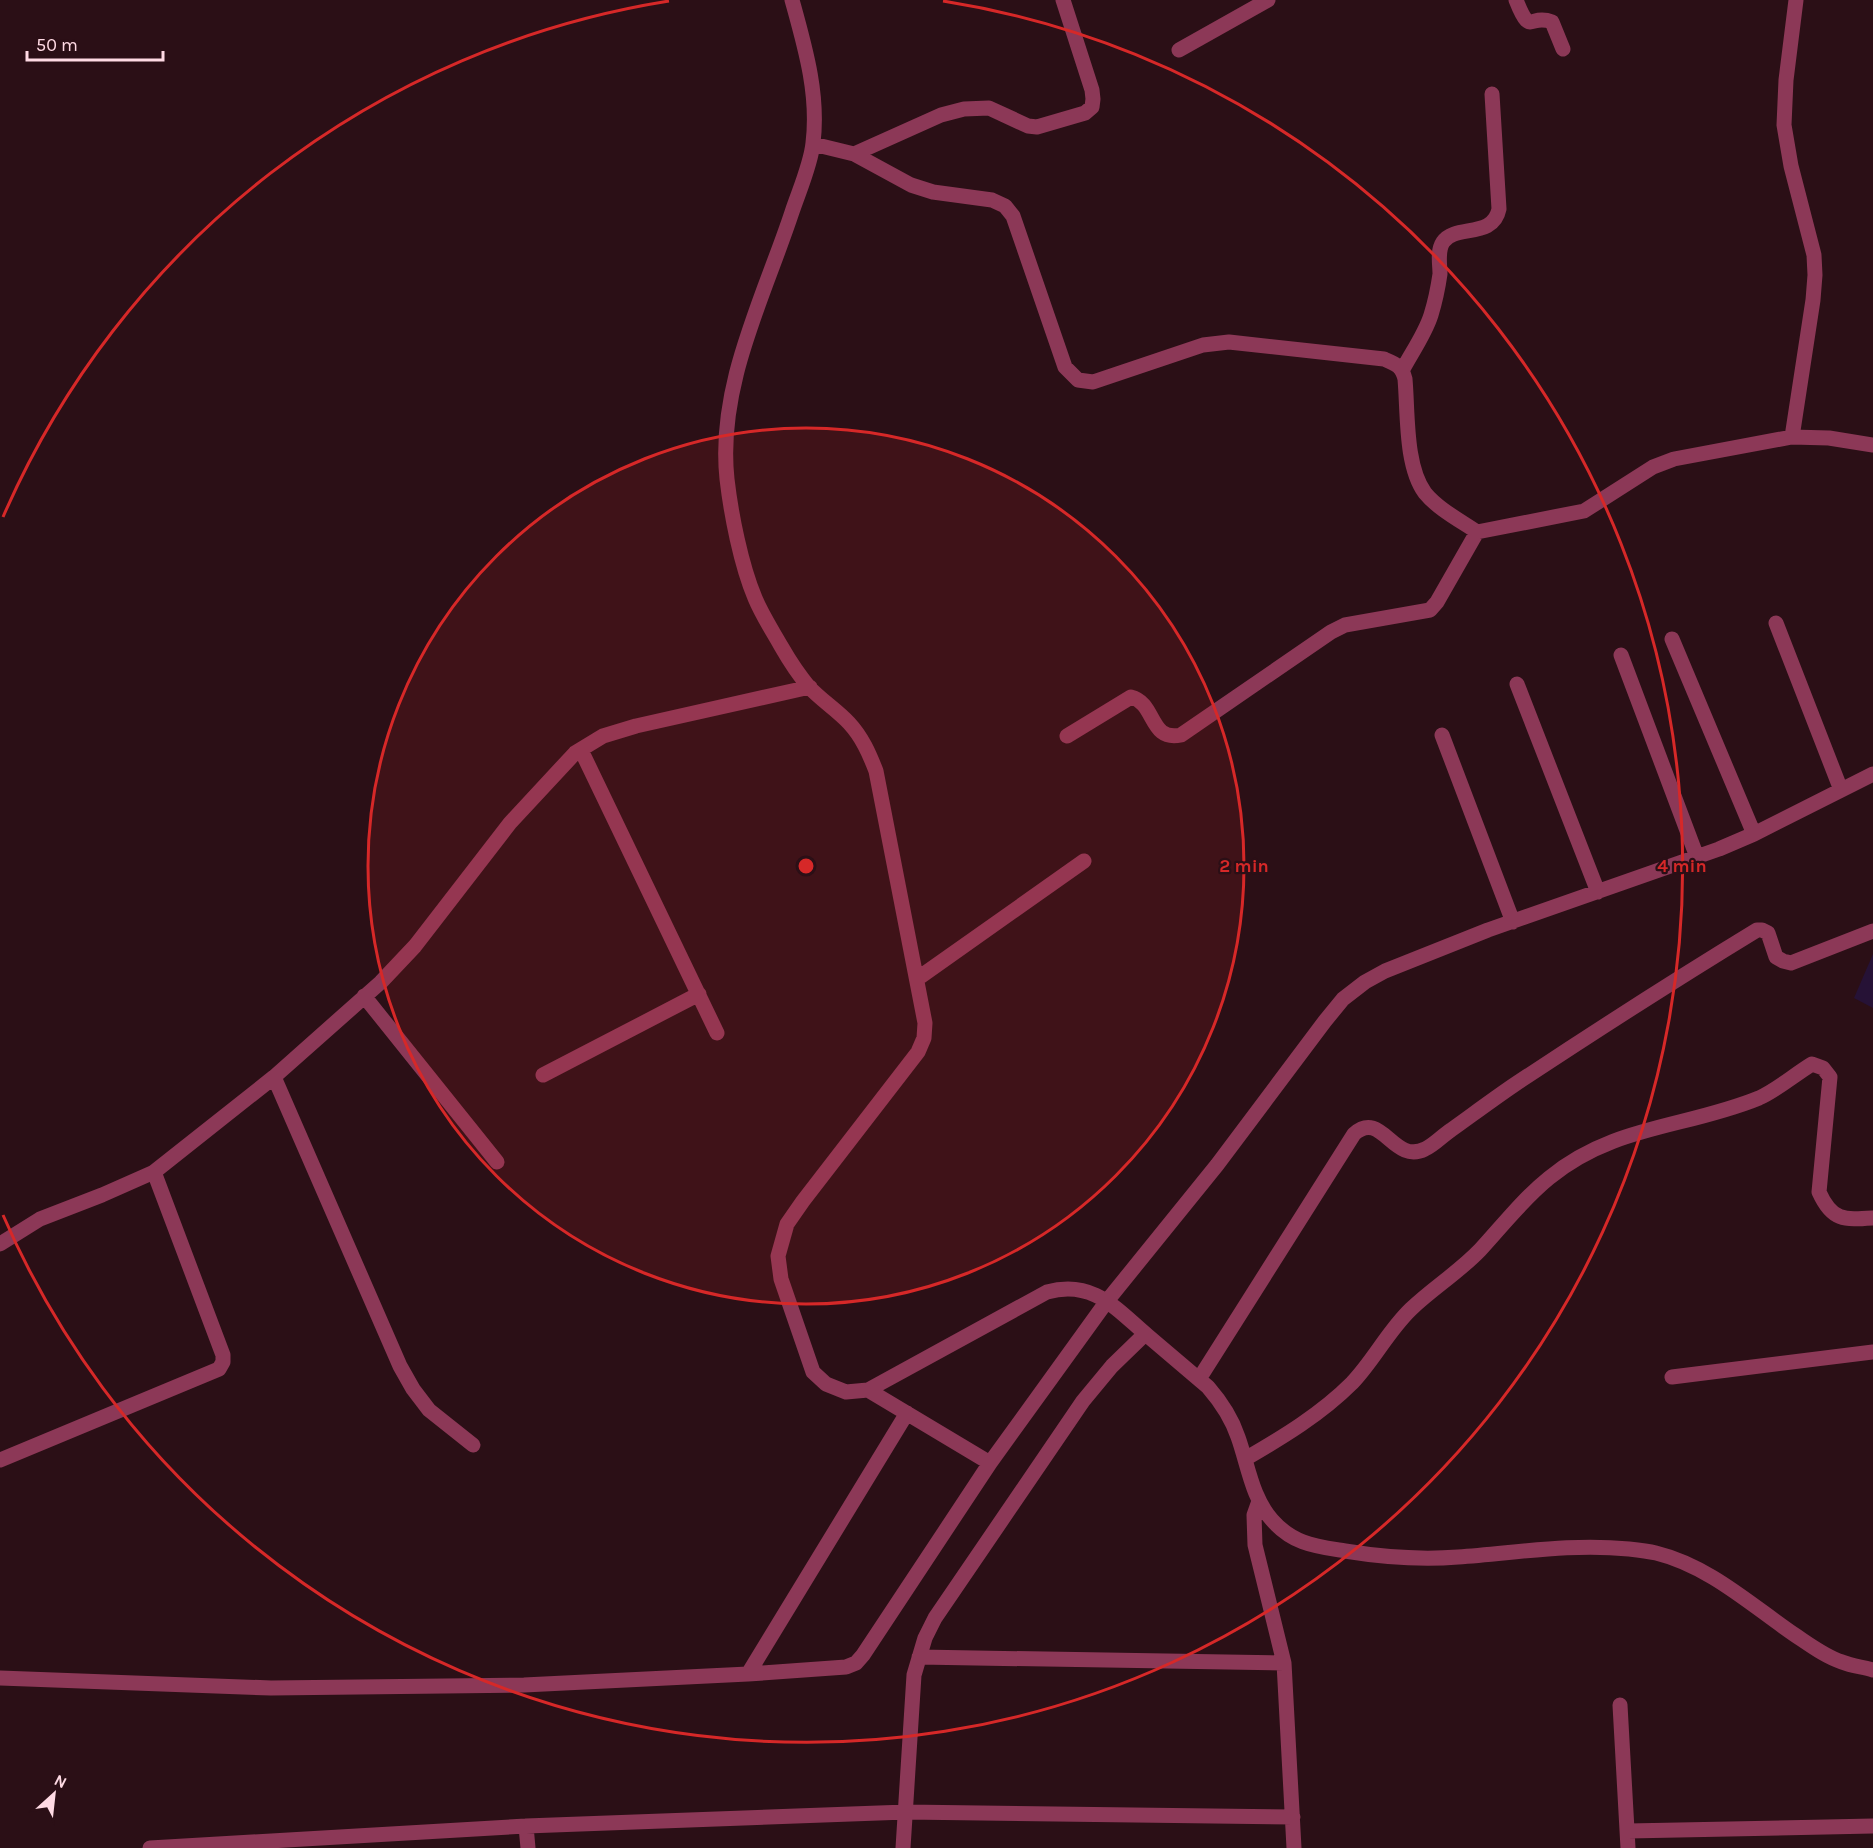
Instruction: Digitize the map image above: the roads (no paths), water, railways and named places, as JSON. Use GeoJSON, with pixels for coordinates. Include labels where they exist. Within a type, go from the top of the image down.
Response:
{"type":"FeatureCollection","features":[{"type":"Feature","properties":{"kind":"street"},"geometry":{"type":"LineString","coordinates":[[792,0],[809,62],[814,97],[813,144],[783,239],[752,321],[737,372],[727,432],[727,477],[741,550],[755,599],[786,653],[810,687],[854,729],[872,761],[925,1023],[924,1038],[918,1052],[787,1224],[778,1256],[781,1279],[813,1372],[826,1384],[846,1392],[868,1390],[1047,1292],[1059,1288],[1073,1288],[1095,1294],[1112,1304],[1199,1379],[1220,1401],[1237,1435],[1259,1501],[1270,1519],[1281,1530],[1304,1544],[1412,1559],[1565,1546],[1653,1552],[1678,1559],[1701,1571],[1810,1645],[1841,1662],[1873,1670]]}},
{"type":"Feature","properties":{"kind":"street"},"geometry":{"type":"LineString","coordinates":[[854,154],[941,115],[964,109],[988,108],[1028,126],[1037,127],[1085,114],[1092,107],[1092,90],[1063,0]]}},
{"type":"Feature","properties":{"kind":"street"},"geometry":{"type":"LineString","coordinates":[[1179,50],[1268,0]]}},
{"type":"Feature","properties":{"kind":"street"},"geometry":{"type":"LineString","coordinates":[[1516,0],[1523,18],[1527,21],[1552,22],[1563,48]]}},
{"type":"Feature","properties":{"kind":"street"},"geometry":{"type":"LineString","coordinates":[[1792,437],[1815,275],[1814,255],[1791,166],[1784,124],[1786,80],[1796,0]]}},
{"type":"Feature","properties":{"kind":"street"},"geometry":{"type":"LineString","coordinates":[[1492,94],[1499,209],[1497,216],[1488,226],[1447,238],[1442,243],[1439,252],[1438,285],[1430,317],[1403,369],[1412,465],[1426,494],[1477,532],[1584,511],[1653,467],[1674,459],[1792,437],[1829,438],[1873,445]]}},
{"type":"Feature","properties":{"kind":"street"},"geometry":{"type":"LineString","coordinates":[[813,144],[854,154],[892,177],[911,185],[933,192],[992,200],[1005,206],[1013,216],[1065,367],[1078,380],[1093,382],[1203,345],[1229,342],[1384,359],[1396,363],[1403,369]]}},
{"type":"Feature","properties":{"kind":"street"},"geometry":{"type":"LineString","coordinates":[[1067,736],[1131,697],[1142,703],[1161,733],[1174,737],[1181,735],[1331,632],[1345,625],[1430,610],[1437,602],[1477,532]]}},
{"type":"Feature","properties":{"kind":"street"},"geometry":{"type":"LineString","coordinates":[[1776,622],[1841,790]]}},
{"type":"Feature","properties":{"kind":"street"},"geometry":{"type":"LineString","coordinates":[[1672,639],[1754,834]]}},
{"type":"Feature","properties":{"kind":"street"},"geometry":{"type":"LineString","coordinates":[[1621,655],[1697,857]]}},
{"type":"Feature","properties":{"kind":"street"},"geometry":{"type":"LineString","coordinates":[[1517,684],[1598,892]]}},
{"type":"Feature","properties":{"kind":"street"},"geometry":{"type":"LineString","coordinates":[[0,1244],[40,1219],[113,1191],[154,1172],[274,1077],[364,996],[415,946],[510,823],[575,753],[603,736],[636,726],[810,687]]}},
{"type":"Feature","properties":{"kind":"street"},"geometry":{"type":"LineString","coordinates":[[1442,735],[1513,922]]}},
{"type":"Feature","properties":{"kind":"street"},"geometry":{"type":"LineString","coordinates":[[581,750],[717,1033]]}},
{"type":"Feature","properties":{"kind":"street"},"geometry":{"type":"LineString","coordinates":[[0,1678],[271,1688],[524,1685],[748,1674],[846,1667],[856,1663],[990,1463],[1343,999],[1365,982],[1385,971],[1754,834],[1873,774]]}},
{"type":"Feature","properties":{"kind":"street"},"geometry":{"type":"LineString","coordinates":[[917,980],[1084,861]]}},
{"type":"Feature","properties":{"kind":"street"},"geometry":{"type":"LineString","coordinates":[[1199,1379],[1347,1144],[1362,1127],[1369,1127],[1381,1133],[1400,1149],[1408,1152],[1425,1149],[1501,1094],[1623,1013],[1757,930],[1768,933],[1776,957],[1791,963],[1873,931]]}},
{"type":"Feature","properties":{"kind":"street"},"geometry":{"type":"LineString","coordinates":[[543,1075],[699,994]]}},
{"type":"Feature","properties":{"kind":"street"},"geometry":{"type":"LineString","coordinates":[[364,996],[497,1162]]}},
{"type":"Feature","properties":{"kind":"street"},"geometry":{"type":"LineString","coordinates":[[1245,1459],[1287,1435],[1351,1383],[1372,1359],[1396,1325],[1461,1268],[1515,1210],[1549,1178],[1598,1146],[1633,1133],[1761,1097],[1812,1064],[1823,1068],[1830,1077],[1819,1192],[1826,1207],[1840,1218],[1873,1218]]}},
{"type":"Feature","properties":{"kind":"street"},"geometry":{"type":"LineString","coordinates":[[274,1077],[400,1366],[413,1389],[429,1410],[473,1445]]}},
{"type":"Feature","properties":{"kind":"street"},"geometry":{"type":"LineString","coordinates":[[0,1460],[219,1369],[223,1362],[223,1355],[154,1172]]}},
{"type":"Feature","properties":{"kind":"street"},"geometry":{"type":"LineString","coordinates":[[903,1848],[914,1675],[935,1618],[1083,1401],[1142,1330]]}},
{"type":"Feature","properties":{"kind":"street"},"geometry":{"type":"LineString","coordinates":[[1672,1377],[1873,1352]]}},
{"type":"Feature","properties":{"kind":"street"},"geometry":{"type":"LineString","coordinates":[[868,1390],[990,1463]]}},
{"type":"Feature","properties":{"kind":"street"},"geometry":{"type":"LineString","coordinates":[[748,1674],[907,1413]]}},
{"type":"Feature","properties":{"kind":"street"},"geometry":{"type":"LineString","coordinates":[[1259,1501],[1254,1515],[1255,1545],[1284,1663],[1294,1848]]}},
{"type":"Feature","properties":{"kind":"street"},"geometry":{"type":"LineString","coordinates":[[919,1657],[1284,1663]]}},
{"type":"Feature","properties":{"kind":"street"},"geometry":{"type":"LineString","coordinates":[[1620,1705],[1628,1848]]}},
{"type":"Feature","properties":{"kind":"street"},"geometry":{"type":"LineString","coordinates":[[150,1848],[526,1826],[906,1812],[1293,1817]]}},
{"type":"Feature","properties":{"kind":"street"},"geometry":{"type":"LineString","coordinates":[[526,1826],[528,1848]]}},
{"type":"Feature","properties":{"kind":"street"},"geometry":{"type":"LineString","coordinates":[[1628,1831],[1873,1826]]}}]}
